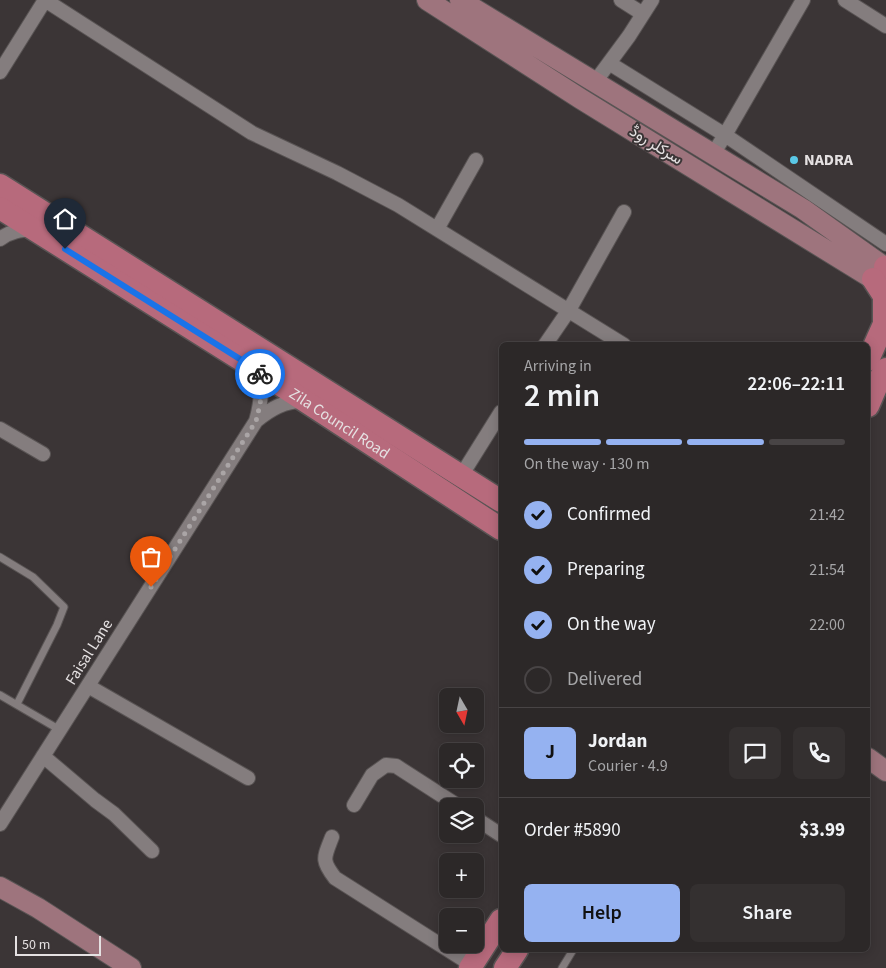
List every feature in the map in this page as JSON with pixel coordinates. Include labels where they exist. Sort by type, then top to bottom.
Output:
[{"type":"main road","name":"سرکلر روڈ","points":[[427,0],[582,99],[884,272]]},
{"type":"main road","name":"سرکلر روڈ","points":[[460,0],[803,209],[884,272]]},
{"type":"main road","name":"Zila Council Road","points":[[0,186],[499,500]]},
{"type":"main road","name":"Zila Council Road","points":[[0,208],[259,371],[499,527]]},
{"type":"main road","points":[[870,356],[884,324],[884,272]]},
{"type":"main road","points":[[870,364],[886,344]]},
{"type":"main road","points":[[870,401],[886,369]]},
{"type":"main road","points":[[870,414],[886,397]]},
{"type":"main road","points":[[870,759],[886,771]]},
{"type":"main road","points":[[870,775],[886,787]]},
{"type":"main road","points":[[1,886],[129,967]]},
{"type":"main road","points":[[471,966],[499,923]]},
{"type":"main road","points":[[505,968],[516,952]]},
{"type":"street","points":[[0,72],[45,0],[252,133],[337,173],[398,205],[619,342]]},
{"type":"street","points":[[621,0],[643,14]]},
{"type":"street","points":[[595,82],[652,0]]},
{"type":"street","points":[[713,154],[803,0]]},
{"type":"street","points":[[845,0],[886,26]]},
{"type":"street","points":[[609,63],[725,135],[886,244]]},
{"type":"street","points":[[437,229],[476,160]]},
{"type":"street","points":[[547,342],[569,310],[624,212]]},
{"type":"street","points":[[0,239],[18,230],[33,229]]},
{"type":"street","name":"Faisal Lane","points":[[256,421],[262,396],[262,383],[259,371]]},
{"type":"street","name":"Faisal Lane","points":[[0,824],[256,421],[274,407],[296,400],[305,401]]},
{"type":"street","points":[[461,476],[499,415]]},
{"type":"street","points":[[0,429],[43,454]]},
{"type":"street","points":[[88,686],[248,778]]},
{"type":"street","points":[[44,756],[114,814],[152,850]]},
{"type":"street","points":[[354,805],[372,775],[386,765],[396,766],[446,798]]},
{"type":"street","points":[[484,824],[499,834]]},
{"type":"street","points":[[332,838],[324,856],[326,866],[335,878],[471,966]]},
{"type":"lane","points":[[0,557],[33,577],[64,607],[57,625],[16,704]]},
{"type":"lane","points":[[0,695],[60,730]]},
{"type":"lane","points":[[562,968],[572,952]]},
{"type":"way so far","points":[[151,587],[256,421],[262,396],[260,374]]},
{"type":"place","name":"NADRA","points":[[794,160]]},
{"type":"route","points":[[65,249],[259,371],[260,374]]}]
